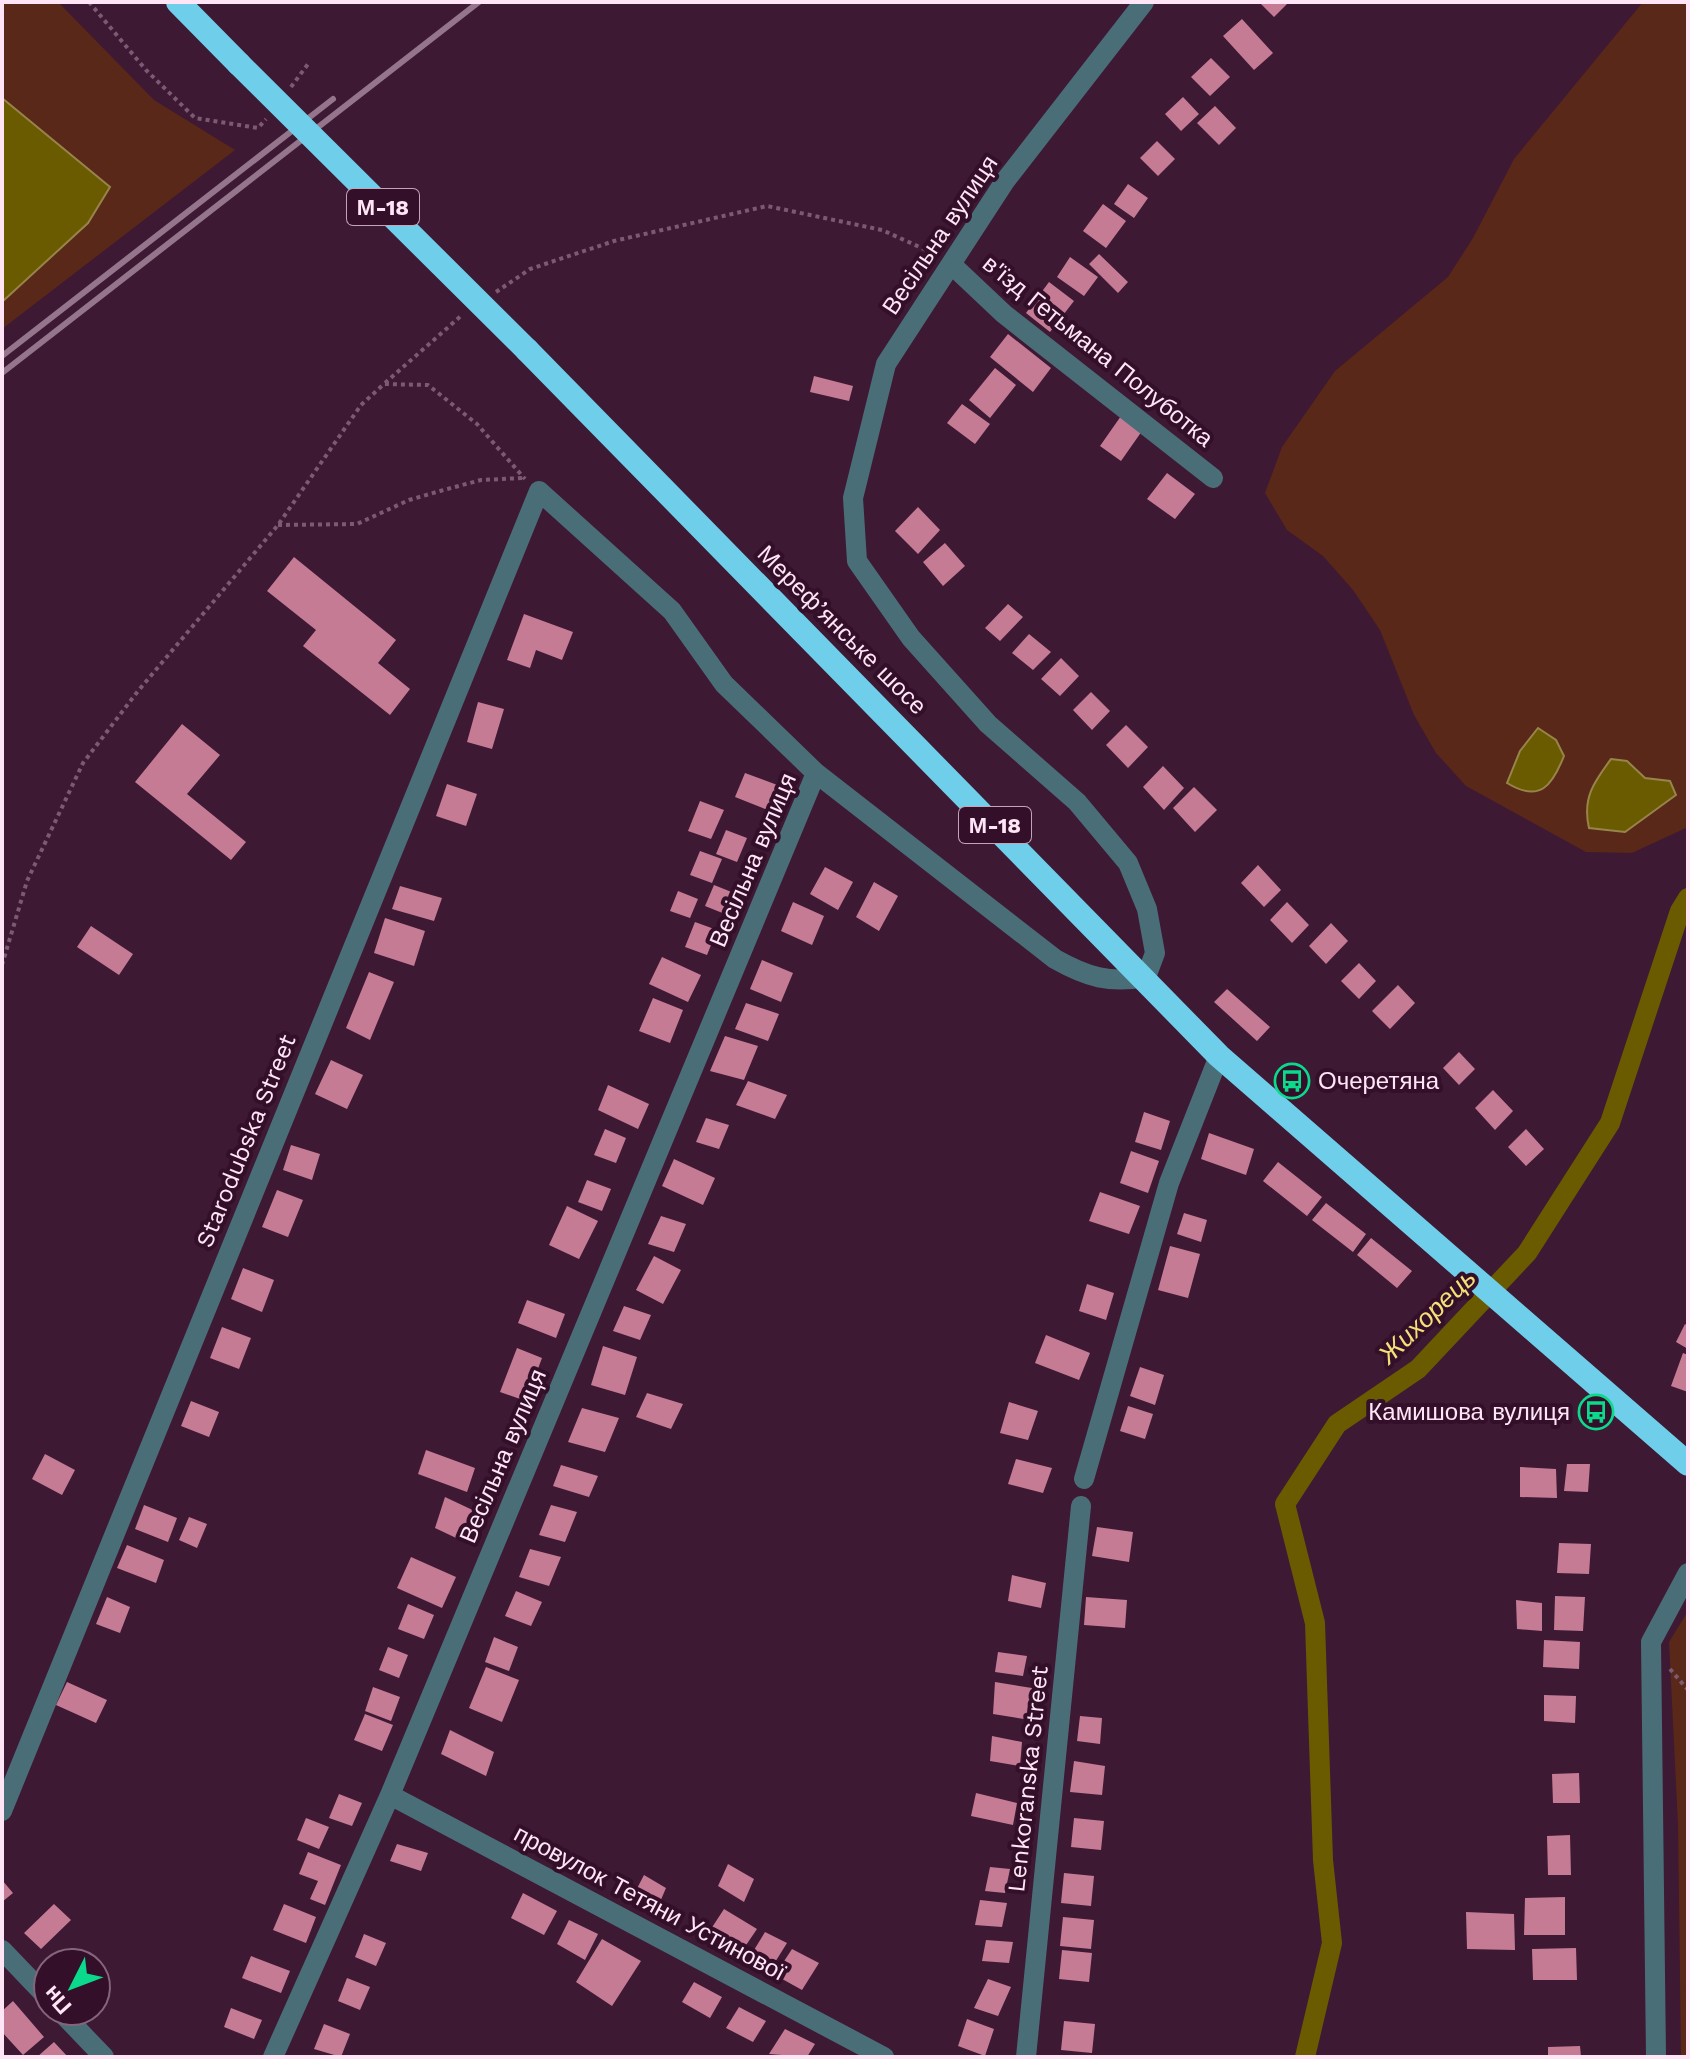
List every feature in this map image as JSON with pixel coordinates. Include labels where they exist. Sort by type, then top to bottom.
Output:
[{"type":"highway","name":"Мереф’янське шосе","points":[[178,2],[527,350],[1146,977],[1219,1056],[1688,1464]]},
{"type":"street","name":"Весільна вулиця","points":[[273,2057],[390,1795],[816,773],[1055,959],[1083,976],[1118,983],[1146,977],[1155,953],[1147,909],[1128,863],[1077,802],[988,724],[920,649],[857,561],[853,498],[886,364],[1005,181],[1144,2]]},
{"type":"street","name":"в'їзд Гетьмана Полуботка","points":[[951,264],[1004,314],[1213,478]]},
{"type":"street","points":[[531,484],[672,611],[724,684],[816,773]]},
{"type":"street","name":"Starodubska Street","points":[[2,1811],[531,484]]},
{"type":"street","points":[[1084,1479],[1169,1183],[1219,1056]]},
{"type":"street","name":"Lenkoranska Street","points":[[1026,2057],[1081,1506]]},
{"type":"street","points":[[1656,2057],[1651,1642],[1688,1573]]},
{"type":"street","name":"провулок Тетяни Устинової","points":[[390,1795],[884,2057]]},
{"type":"street","points":[[2,1950],[32,1981]]},
{"type":"street","points":[[75,2027],[104,2057]]},
{"type":"path","points":[[89,2],[146,70],[195,118],[258,128],[266,118]]},
{"type":"path","points":[[283,96],[308,64]]},
{"type":"path","points":[[492,295],[530,269],[614,241],[767,206],[882,230],[951,264]]},
{"type":"path","points":[[2,965],[27,881],[83,763],[278,525],[361,405],[443,329],[468,312]]},
{"type":"path","points":[[384,384],[428,385],[477,424],[531,484]]},
{"type":"path","points":[[278,525],[357,524],[409,500],[481,480],[531,484]]},
{"type":"path","points":[[1670,1669],[1688,1690]]},
{"type":"shaded area","points":[[2,2],[58,2],[154,100],[235,150],[2,329],[2,302],[88,223],[109,187],[2,98]]},
{"type":"shaded area","points":[[1643,2],[1688,2],[1688,827],[1632,853],[1586,852],[1466,786],[1436,753],[1414,715],[1380,630],[1353,590],[1323,556],[1287,530],[1265,493],[1282,447],[1335,371],[1448,277],[1473,238],[1514,159]]},
{"type":"shaded area","points":[[2,98],[110,187],[88,223],[2,302]]},
{"type":"shaded area","points":[[1538,728],[1556,740],[1564,756],[1555,776],[1543,788],[1536,791],[1518,789],[1507,783],[1520,751]]},
{"type":"shaded area","points":[[1611,759],[1627,761],[1645,778],[1670,781],[1676,795],[1625,832],[1589,828],[1588,799],[1599,775]]},
{"type":"shaded area","points":[[1688,1611],[1688,2057],[1681,2057],[1678,1824],[1669,1642]]},
{"type":"building","points":[[1259,2],[1289,2],[1274,17]]},
{"type":"building","points":[[1242,19],[1273,53],[1254,70],[1223,36]]},
{"type":"building","points":[[1211,58],[1230,77],[1210,96],[1191,77]]},
{"type":"building","points":[[1183,97],[1199,114],[1181,131],[1165,114]]},
{"type":"building","points":[[1215,106],[1236,128],[1219,145],[1197,123]]},
{"type":"building","points":[[1157,141],[1175,159],[1158,176],[1140,158]]},
{"type":"building","points":[[1128,184],[1148,198],[1134,218],[1114,204]]},
{"type":"building","points":[[1103,204],[1126,221],[1106,248],[1083,231]]},
{"type":"building","points":[[1099,254],[1128,282],[1118,293],[1089,264]]},
{"type":"building","points":[[1070,257],[1098,277],[1084,296],[1057,277]]},
{"type":"building","points":[[1049,282],[1074,301],[1050,332],[1026,313]]},
{"type":"building","points":[[1008,334],[1051,368],[1033,392],[990,357]]},
{"type":"building","points":[[995,368],[1016,385],[990,418],[969,400]]},
{"type":"building","points":[[814,376],[853,386],[849,401],[810,392]]},
{"type":"building","points":[[962,404],[990,424],[975,444],[947,423]]},
{"type":"building","points":[[1121,416],[1142,431],[1121,461],[1100,446]]},
{"type":"building","points":[[1167,473],[1195,494],[1175,519],[1147,499]]},
{"type":"building","points":[[918,507],[940,530],[918,554],[895,531]]},
{"type":"building","points":[[945,543],[965,566],[943,586],[923,562]]},
{"type":"building","points":[[294,557],[396,640],[378,663],[410,689],[390,715],[303,646],[316,630],[267,591]]},
{"type":"building","points":[[1008,604],[1023,617],[1000,641],[985,628]]},
{"type":"building","points":[[524,614],[573,632],[562,660],[536,650],[530,668],[507,660]]},
{"type":"building","points":[[1029,634],[1051,652],[1033,670],[1012,653]]},
{"type":"building","points":[[1061,658],[1079,676],[1060,696],[1041,679]]},
{"type":"building","points":[[1091,692],[1110,711],[1092,730],[1073,710]]},
{"type":"building","points":[[478,702],[504,709],[492,749],[467,742]]},
{"type":"building","points":[[182,724],[220,755],[187,794],[246,842],[231,860],[135,782]]},
{"type":"building","points":[[1126,725],[1148,747],[1128,768],[1106,745]]},
{"type":"building","points":[[1163,766],[1184,788],[1164,810],[1143,787]]},
{"type":"building","points":[[745,773],[780,786],[770,811],[735,797]]},
{"type":"building","points":[[447,784],[477,794],[466,826],[436,816]]},
{"type":"building","points":[[1194,787],[1217,810],[1195,832],[1173,808]]},
{"type":"building","points":[[700,801],[724,810],[711,839],[688,831]]},
{"type":"building","points":[[726,830],[747,838],[737,862],[716,854]]},
{"type":"building","points":[[700,851],[722,859],[712,883],[690,875]]},
{"type":"building","points":[[1258,865],[1281,890],[1264,907],[1241,883]]},
{"type":"building","points":[[825,867],[853,882],[838,910],[810,894]]},
{"type":"building","points":[[874,882],[898,896],[879,931],[856,917]]},
{"type":"building","points":[[714,885],[734,893],[725,914],[705,906]]},
{"type":"building","points":[[400,886],[442,898],[434,921],[392,909]]},
{"type":"building","points":[[678,891],[698,899],[690,918],[670,911]]},
{"type":"building","points":[[793,902],[824,916],[812,945],[781,931]]},
{"type":"building","points":[[1287,902],[1309,925],[1292,943],[1270,920]]},
{"type":"building","points":[[385,918],[425,931],[414,966],[374,953]]},
{"type":"building","points":[[695,922],[717,930],[707,955],[685,947]]},
{"type":"building","points":[[1331,923],[1348,941],[1326,964],[1309,946]]},
{"type":"building","points":[[91,926],[133,954],[119,975],[77,947]]},
{"type":"building","points":[[662,957],[701,975],[688,1002],[649,984]]},
{"type":"building","points":[[762,960],[793,973],[781,1002],[750,989]]},
{"type":"building","points":[[1359,963],[1376,981],[1359,999],[1341,981]]},
{"type":"building","points":[[369,972],[394,982],[370,1040],[346,1028]]},
{"type":"building","points":[[1398,985],[1415,1003],[1390,1029],[1372,1011]]},
{"type":"building","points":[[1227,989],[1270,1027],[1257,1041],[1214,1002]]},
{"type":"building","points":[[653,998],[683,1010],[670,1043],[639,1031]]},
{"type":"building","points":[[746,1003],[779,1014],[768,1041],[735,1029]]},
{"type":"building","points":[[725,1036],[758,1046],[744,1080],[710,1071]]},
{"type":"building","points":[[1459,1052],[1475,1069],[1459,1085],[1443,1068]]},
{"type":"building","points":[[331,1060],[363,1075],[347,1109],[315,1094]]},
{"type":"building","points":[[748,1081],[787,1095],[775,1119],[736,1105]]},
{"type":"building","points":[[608,1085],[649,1104],[638,1129],[598,1110]]},
{"type":"building","points":[[1493,1090],[1513,1111],[1495,1130],[1475,1108]]},
{"type":"building","points":[[1144,1112],[1170,1121],[1161,1150],[1135,1142]]},
{"type":"building","points":[[706,1118],[729,1125],[719,1149],[696,1142]]},
{"type":"building","points":[[605,1129],[626,1138],[616,1163],[594,1155]]},
{"type":"building","points":[[1526,1129],[1544,1149],[1526,1166],[1508,1147]]},
{"type":"building","points":[[1209,1133],[1254,1149],[1246,1175],[1201,1159]]},
{"type":"building","points":[[291,1145],[320,1154],[312,1180],[283,1170]]},
{"type":"building","points":[[1131,1151],[1159,1161],[1148,1193],[1120,1183]]},
{"type":"building","points":[[674,1159],[715,1178],[703,1205],[662,1186]]},
{"type":"building","points":[[1278,1162],[1322,1197],[1307,1216],[1263,1181]]},
{"type":"building","points":[[587,1180],[611,1189],[602,1211],[578,1202]]},
{"type":"building","points":[[277,1190],[303,1200],[288,1237],[262,1227]]},
{"type":"building","points":[[1100,1192],[1140,1206],[1129,1234],[1089,1221]]},
{"type":"building","points":[[1326,1203],[1366,1234],[1353,1252],[1312,1220]]},
{"type":"building","points":[[567,1206],[598,1221],[579,1259],[549,1245]]},
{"type":"building","points":[[1184,1213],[1207,1220],[1201,1242],[1177,1234]]},
{"type":"building","points":[[661,1216],[686,1224],[674,1252],[648,1244]]},
{"type":"building","points":[[1371,1238],[1412,1271],[1397,1288],[1357,1255]]},
{"type":"building","points":[[1170,1246],[1200,1254],[1188,1298],[1158,1290]]},
{"type":"building","points":[[654,1256],[681,1270],[663,1304],[636,1290]]},
{"type":"building","points":[[243,1268],[274,1280],[262,1312],[231,1299]]},
{"type":"building","points":[[1087,1284],[1114,1293],[1106,1320],[1079,1311]]},
{"type":"building","points":[[527,1300],[565,1314],[556,1338],[518,1323]]},
{"type":"building","points":[[624,1306],[651,1315],[640,1340],[613,1331]]},
{"type":"building","points":[[1685,1324],[1688,1326],[1688,1349],[1676,1342]]},
{"type":"building","points":[[222,1327],[251,1338],[239,1369],[210,1358]]},
{"type":"building","points":[[1046,1335],[1090,1353],[1079,1380],[1035,1363]]},
{"type":"building","points":[[603,1346],[637,1357],[625,1395],[591,1385]]},
{"type":"building","points":[[517,1348],[542,1358],[526,1401],[500,1392]]},
{"type":"building","points":[[1683,1353],[1688,1355],[1688,1392],[1671,1386]]},
{"type":"building","points":[[1140,1367],[1164,1375],[1155,1405],[1130,1396]]},
{"type":"building","points":[[647,1393],[683,1404],[671,1429],[636,1417]]},
{"type":"building","points":[[191,1401],[219,1412],[209,1437],[181,1426]]},
{"type":"building","points":[[1009,1402],[1038,1411],[1028,1440],[1000,1433]]},
{"type":"building","points":[[1128,1406],[1153,1414],[1145,1439],[1120,1431]]},
{"type":"building","points":[[582,1408],[619,1418],[605,1452],[568,1442]]},
{"type":"building","points":[[426,1450],[475,1468],[467,1492],[418,1474]]},
{"type":"building","points":[[45,1454],[75,1470],[62,1495],[32,1479]]},
{"type":"building","points":[[1016,1459],[1052,1468],[1043,1493],[1008,1484]]},
{"type":"building","points":[[1567,1464],[1590,1464],[1588,1492],[1564,1491]]},
{"type":"building","points":[[561,1465],[598,1476],[589,1497],[553,1486]]},
{"type":"building","points":[[1520,1467],[1556,1469],[1557,1498],[1520,1497]]},
{"type":"building","points":[[445,1497],[481,1514],[471,1545],[435,1528]]},
{"type":"building","points":[[144,1505],[177,1518],[168,1542],[135,1529]]},
{"type":"building","points":[[551,1505],[577,1512],[565,1542],[539,1535]]},
{"type":"building","points":[[189,1517],[207,1524],[197,1548],[179,1540]]},
{"type":"building","points":[[1097,1527],[1133,1532],[1129,1562],[1092,1556]]},
{"type":"building","points":[[1559,1543],[1591,1544],[1589,1574],[1557,1573]]},
{"type":"building","points":[[127,1545],[164,1560],[156,1583],[117,1568]]},
{"type":"building","points":[[530,1549],[561,1557],[549,1586],[519,1577]]},
{"type":"building","points":[[411,1557],[456,1577],[442,1608],[397,1588]]},
{"type":"building","points":[[1012,1575],[1046,1583],[1041,1608],[1008,1601]]},
{"type":"building","points":[[516,1591],[542,1602],[531,1626],[505,1616]]},
{"type":"building","points":[[1555,1596],[1585,1597],[1583,1631],[1554,1630]]},
{"type":"building","points":[[107,1597],[130,1607],[120,1633],[96,1624]]},
{"type":"building","points":[[1086,1597],[1127,1600],[1125,1628],[1084,1625]]},
{"type":"building","points":[[1516,1600],[1542,1603],[1542,1631],[1517,1629]]},
{"type":"building","points":[[408,1604],[434,1615],[424,1639],[398,1629]]},
{"type":"building","points":[[494,1637],[518,1647],[509,1671],[485,1662]]},
{"type":"building","points":[[1544,1640],[1580,1642],[1579,1669],[1543,1667]]},
{"type":"building","points":[[388,1647],[408,1655],[399,1678],[379,1670]]},
{"type":"building","points":[[998,1652],[1027,1656],[1023,1676],[995,1672]]},
{"type":"building","points":[[486,1667],[519,1680],[502,1722],[469,1708]]},
{"type":"building","points":[[67,1682],[107,1700],[96,1723],[56,1705]]},
{"type":"building","points":[[995,1682],[1032,1688],[1030,1720],[993,1714]]},
{"type":"building","points":[[373,1687],[400,1697],[391,1721],[365,1711]]},
{"type":"building","points":[[1544,1695],[1576,1696],[1575,1723],[1544,1721]]},
{"type":"building","points":[[365,1714],[393,1725],[382,1751],[354,1740]]},
{"type":"building","points":[[1080,1716],[1102,1718],[1100,1744],[1077,1741]]},
{"type":"building","points":[[450,1730],[494,1752],[486,1776],[441,1754]]},
{"type":"building","points":[[992,1736],[1022,1742],[1020,1766],[990,1761]]},
{"type":"building","points":[[1074,1761],[1105,1766],[1102,1795],[1070,1792]]},
{"type":"building","points":[[1579,1773],[1580,1803],[1553,1803],[1552,1774]]},
{"type":"building","points":[[976,1793],[1017,1803],[1013,1825],[971,1816]]},
{"type":"building","points":[[339,1794],[362,1803],[352,1826],[329,1818]]},
{"type":"building","points":[[306,1818],[329,1827],[319,1849],[297,1840]]},
{"type":"building","points":[[1074,1818],[1104,1821],[1101,1850],[1071,1847]]},
{"type":"building","points":[[1570,1835],[1571,1875],[1548,1875],[1547,1836]]},
{"type":"building","points":[[397,1844],[428,1853],[421,1871],[390,1861]]},
{"type":"building","points":[[308,1852],[341,1865],[325,1905],[310,1899],[318,1881],[299,1874]]},
{"type":"building","points":[[728,1864],[754,1879],[744,1902],[718,1886]]},
{"type":"building","points":[[990,1867],[1010,1869],[1005,1893],[985,1891]]},
{"type":"building","points":[[1064,1873],[1094,1876],[1091,1906],[1061,1903]]},
{"type":"building","points":[[644,1875],[666,1888],[654,1916],[630,1902]]},
{"type":"building","points":[[2,1880],[13,1893],[2,1902]]},
{"type":"building","points":[[523,1893],[557,1911],[544,1935],[511,1918]]},
{"type":"building","points":[[1565,1897],[1565,1935],[1524,1935],[1525,1898]]},
{"type":"building","points":[[980,1900],[1007,1903],[1002,1927],[975,1925]]},
{"type":"building","points":[[54,1904],[71,1920],[43,1947],[39,1947],[24,1933]]},
{"type":"building","points":[[284,1904],[316,1917],[306,1943],[273,1930]]},
{"type":"building","points":[[724,1909],[757,1929],[740,1954],[707,1935]]},
{"type":"building","points":[[1466,1912],[1514,1914],[1515,1950],[1467,1949]]},
{"type":"building","points":[[1063,1917],[1094,1920],[1091,1949],[1060,1946]]},
{"type":"building","points":[[569,1920],[598,1934],[585,1960],[557,1944]]},
{"type":"building","points":[[765,1932],[787,1943],[767,1975],[746,1963]]},
{"type":"building","points":[[364,1934],[386,1943],[376,1966],[355,1957]]},
{"type":"building","points":[[602,1939],[641,1961],[612,2006],[576,1982]]},
{"type":"building","points":[[986,1940],[1013,1942],[1009,1963],[982,1961]]},
{"type":"building","points":[[1576,1948],[1577,1980],[1533,1980],[1532,1949]]},
{"type":"building","points":[[792,1949],[819,1963],[802,1990],[775,1975]]},
{"type":"building","points":[[1062,1950],[1092,1953],[1089,1982],[1059,1979]]},
{"type":"building","points":[[251,1956],[290,1971],[281,1993],[242,1978]]},
{"type":"building","points":[[347,1978],[370,1987],[360,2010],[338,2001]]},
{"type":"building","points":[[988,1979],[1011,1987],[998,2016],[974,2008]]},
{"type":"building","points":[[694,1982],[722,1997],[710,2018],[682,2002]]},
{"type":"building","points":[[13,2001],[32,2027],[44,2037],[23,2055],[2,2032],[2,2011]]},
{"type":"building","points":[[739,2007],[766,2021],[753,2042],[726,2028]]},
{"type":"building","points":[[231,2008],[262,2020],[254,2039],[224,2027]]},
{"type":"building","points":[[967,2019],[994,2029],[985,2056],[958,2046]]},
{"type":"building","points":[[1064,2021],[1095,2024],[1092,2053],[1061,2050]]},
{"type":"building","points":[[324,2024],[350,2034],[341,2057],[314,2049]]},
{"type":"building","points":[[785,2029],[815,2044],[807,2057],[769,2054]]},
{"type":"building","points":[[54,2042],[68,2057],[37,2057]]},
{"type":"building","points":[[1580,2046],[1581,2057],[1548,2057],[1548,2047]]},
{"type":"waterway","name":"Жихорець","points":[[1305,2057],[1332,1943],[1323,1860],[1315,1623],[1285,1504],[1337,1424],[1418,1369],[1527,1253],[1610,1123],[1680,911],[1688,898]]},
{"type":"railway","points":[[2,373],[479,2]]},
{"type":"railway","points":[[2,356],[333,99]]},
{"type":"place","name":"Очеретяна","points":[[1292,1081]]},
{"type":"place","name":"Камишова вулиця","points":[[1596,1412]]}]
